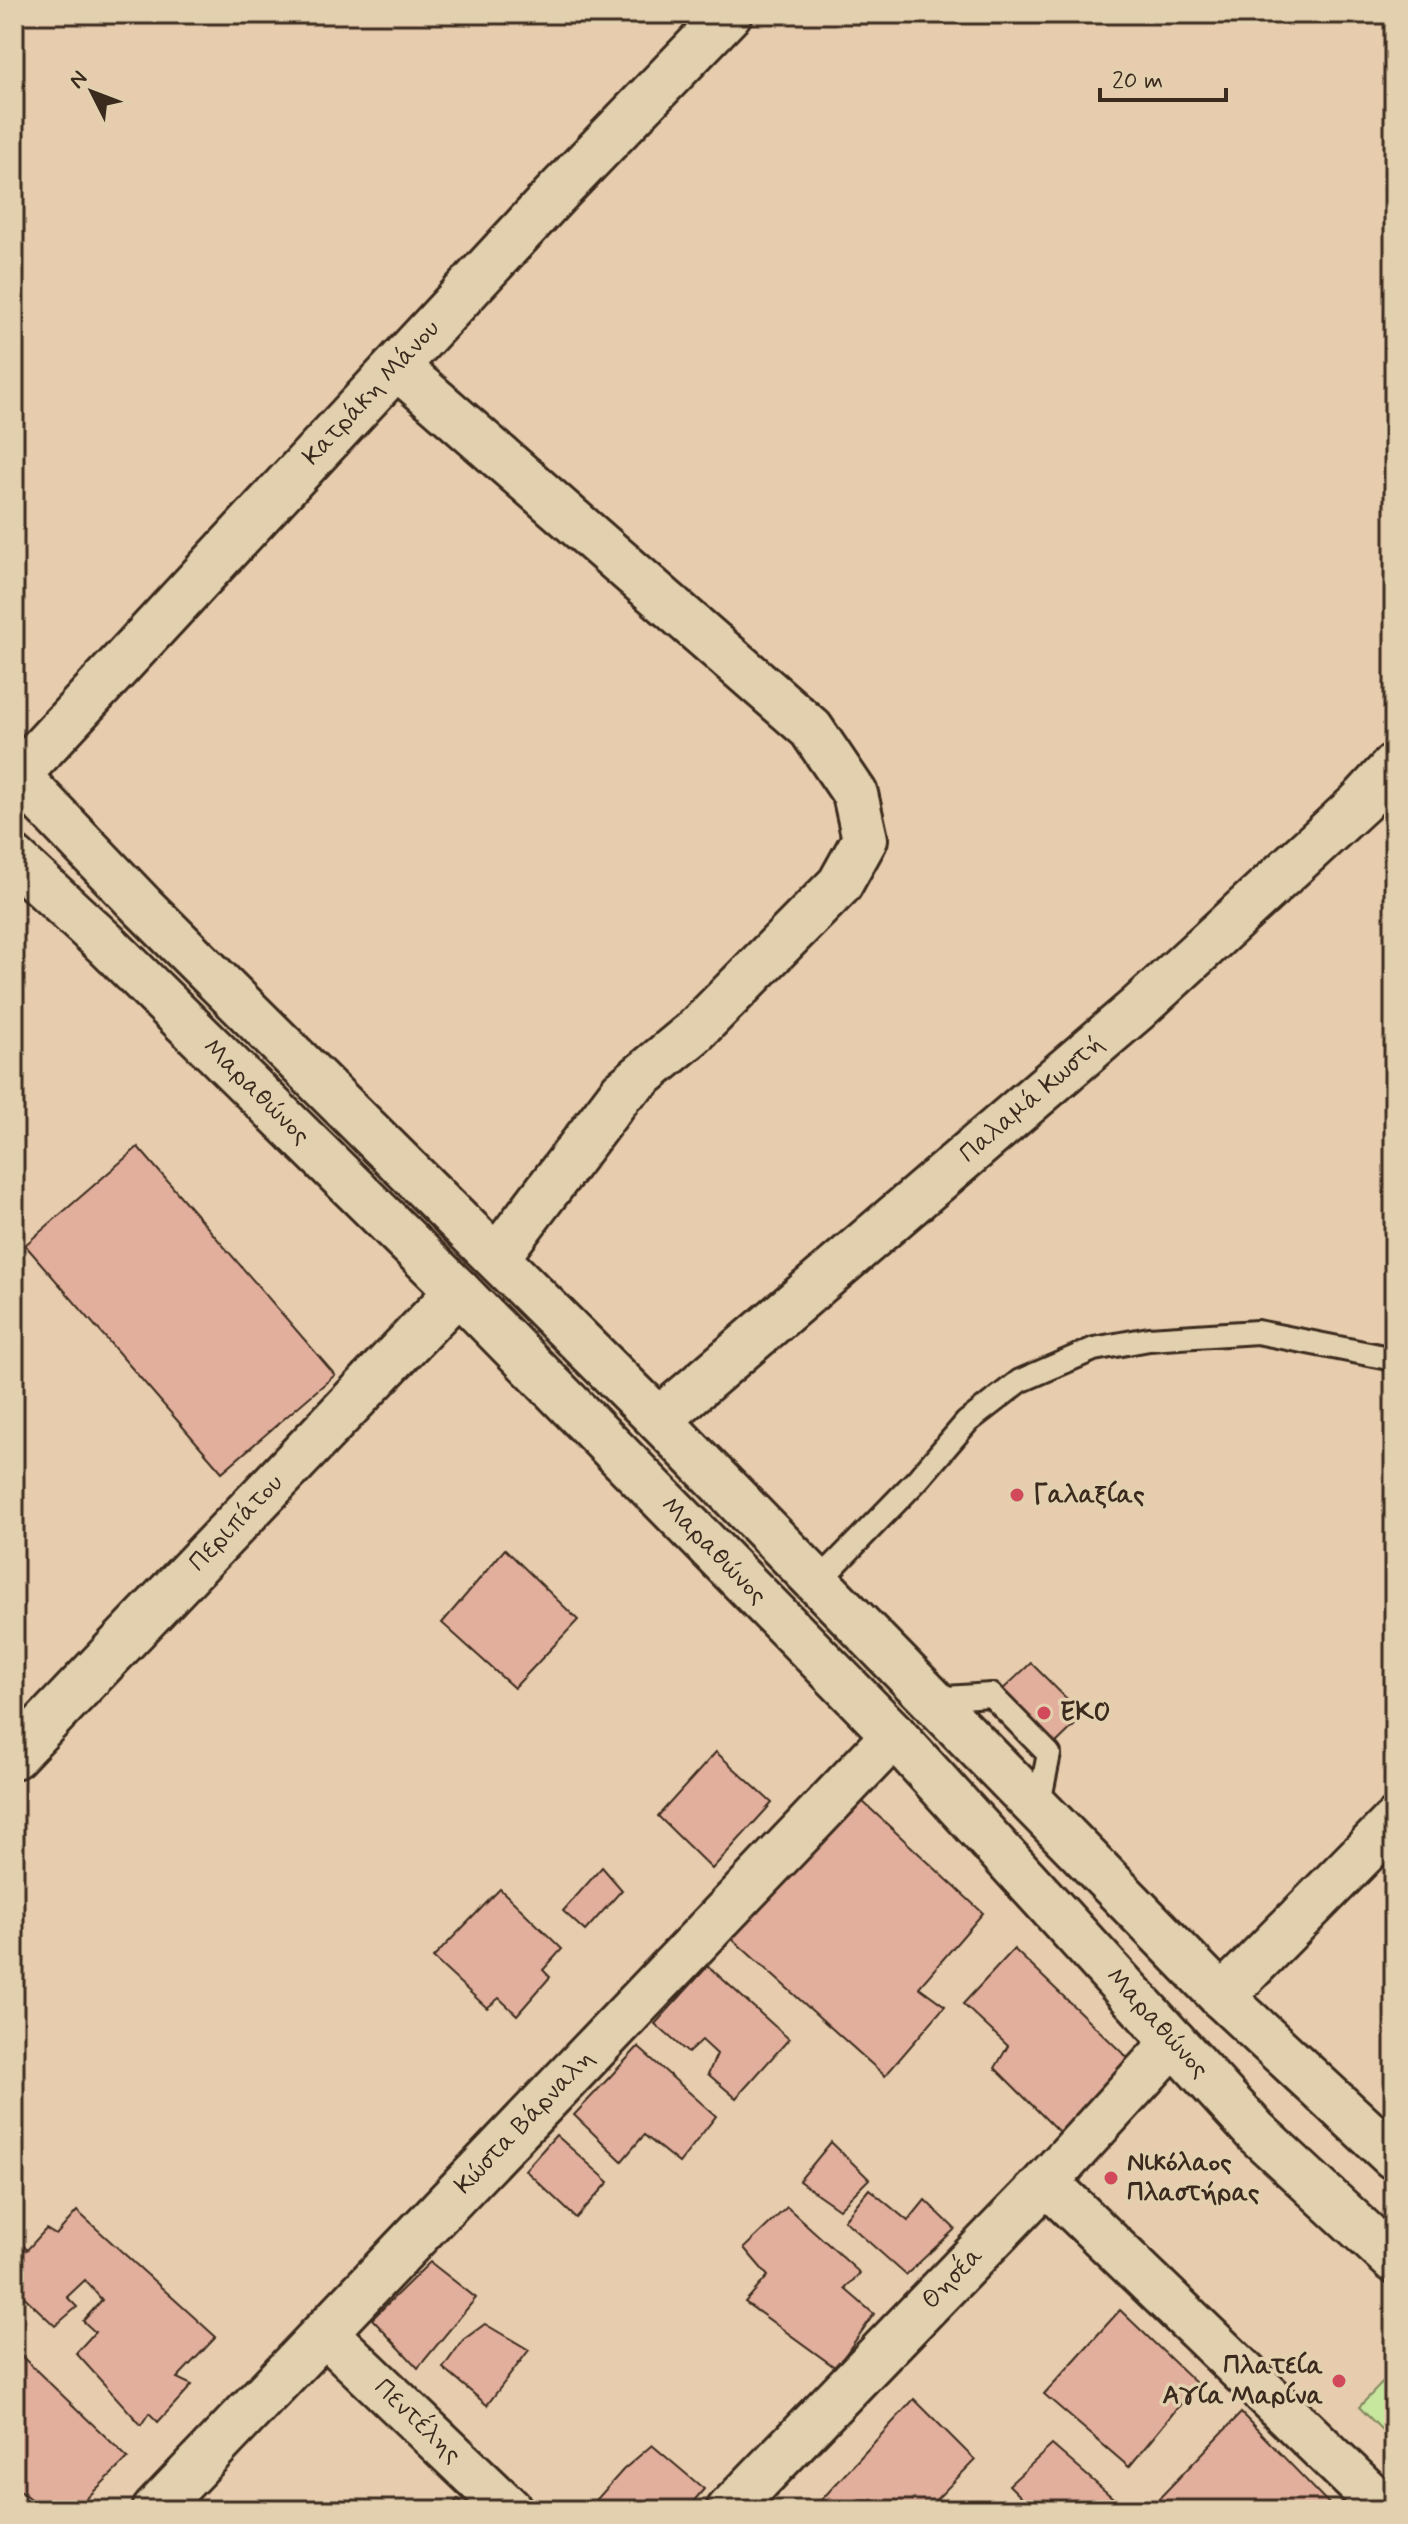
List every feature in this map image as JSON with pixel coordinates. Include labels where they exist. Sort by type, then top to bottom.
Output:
[{"type":"street","name":"Κατράκη Μάνου","points":[[16,774],[554,196],[729,14]]},
{"type":"street","points":[[397,367],[811,729],[855,794],[865,839],[840,884],[693,1033],[622,1092],[497,1257]]},
{"type":"street","name":"Παλαμά Κωστή","points":[[659,1420],[1137,1009],[1360,803],[1394,766]]},
{"type":"street","name":"Μαραθώνος","points":[[16,774],[143,907],[659,1420],[1222,1997],[1394,2157]]},
{"type":"street","name":"Μαραθώνος","points":[[14,859],[106,944],[458,1291],[894,1735],[1256,2132],[1394,2260]]},
{"type":"street","name":"Περιπάτου","points":[[14,1756],[458,1291]]},
{"type":"street","name":"Κώστα Βάρναλη","points":[[155,2510],[894,1735]]},
{"type":"street","points":[[1222,1997],[1394,1822]]},
{"type":"street","name":"Θησέα","points":[[729,2510],[1046,2182],[1174,2042]]},
{"type":"street","points":[[1046,2182],[1386,2510]]},
{"type":"street","name":"Πεντέλης","points":[[325,2333],[510,2510]]},
{"type":"lane","points":[[817,1583],[918,1479],[967,1422],[1020,1381],[1094,1349],[1149,1339],[1257,1332],[1394,1359]]},
{"type":"green space","points":[[1394,2371],[1394,2442],[1359,2407]]},
{"type":"building","points":[[138,1147],[335,1375],[222,1472],[25,1245]]},
{"type":"building","points":[[505,1549],[578,1620],[514,1688],[442,1623]]},
{"type":"building","points":[[1031,1663],[1084,1716],[1052,1747],[999,1693]]},
{"type":"building","points":[[716,1752],[772,1803],[712,1869],[658,1816]]},
{"type":"building","points":[[861,1800],[983,1913],[919,1987],[945,2006],[885,2076],[731,1938]]},
{"type":"building","points":[[602,1867],[622,1890],[585,1931],[563,1911]]},
{"type":"building","points":[[500,1889],[562,1949],[543,1970],[550,1977],[517,2015],[499,1998],[487,2008],[433,1958]]},
{"type":"building","points":[[1014,1949],[1136,2066],[1067,2140],[995,2068],[1008,2046],[963,2004]]},
{"type":"building","points":[[708,1966],[789,2039],[736,2098],[708,2074],[717,2054],[702,2040],[688,2053],[655,2024]]},
{"type":"building","points":[[638,2047],[716,2116],[679,2163],[644,2135],[622,2161],[574,2115]]},
{"type":"building","points":[[556,2135],[609,2182],[576,2218],[525,2170]]},
{"type":"building","points":[[831,2142],[869,2179],[839,2209],[799,2181]]},
{"type":"building","points":[[869,2189],[908,2221],[925,2200],[955,2229],[906,2275],[844,2220]]},
{"type":"building","points":[[787,2207],[860,2273],[845,2289],[874,2314],[836,2368],[745,2302],[768,2276],[744,2248]]},
{"type":"building","points":[[77,2211],[216,2337],[177,2378],[192,2385],[158,2422],[149,2413],[141,2425],[76,2353],[95,2332],[83,2321],[102,2300],[85,2280],[67,2297],[77,2307],[55,2326],[14,2287],[14,2245],[19,2240],[27,2250],[46,2229],[56,2235]]},
{"type":"building","points":[[430,2262],[476,2298],[418,2368],[372,2319]]},
{"type":"building","points":[[1120,2310],[1197,2384],[1129,2467],[1044,2394]]},
{"type":"building","points":[[485,2324],[529,2350],[487,2405],[443,2368],[463,2340]]},
{"type":"building","points":[[14,2349],[128,2458],[75,2510],[44,2510],[14,2486]]},
{"type":"building","points":[[914,2399],[975,2460],[926,2510],[812,2510]]},
{"type":"building","points":[[1241,2413],[1335,2510],[1148,2510]]},
{"type":"building","points":[[652,2445],[704,2489],[686,2510],[594,2510],[590,2507],[623,2470]]},
{"type":"building","points":[[1052,2445],[1120,2504],[1114,2510],[1034,2510],[1009,2485]]},
{"type":"building","points":[[458,2499],[469,2510],[448,2510]]},
{"type":"place","name":"Γαλαξίας","points":[[1017,1495]]},
{"type":"place","name":"EKO","points":[[1044,1713]]},
{"type":"place","name":"Νικόλαος Πλαστήρας","points":[[1111,2178]]},
{"type":"place","name":"Πλατεία Αγία Μαρίνα","points":[[1339,2381]]}]
